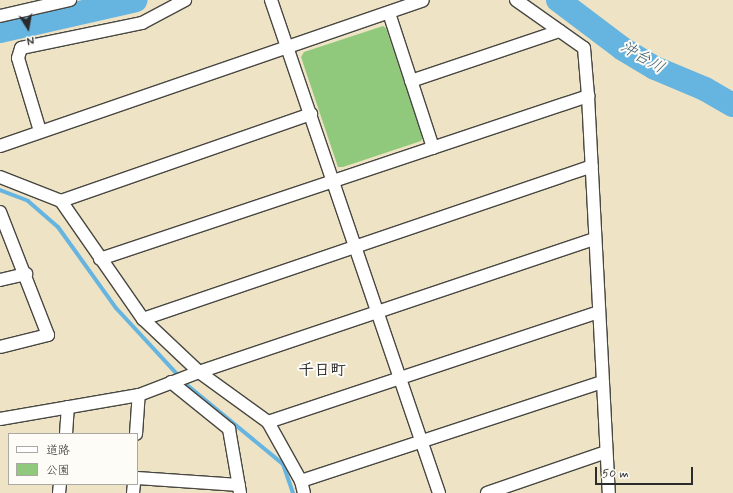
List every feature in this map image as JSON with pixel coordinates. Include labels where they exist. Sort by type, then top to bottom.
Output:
[{"type":"street","points":[[0,16],[70,0]]},
{"type":"street","points":[[40,131],[18,58],[20,48],[142,22],[185,0]]},
{"type":"street","points":[[271,0],[289,48],[376,314],[439,493]]},
{"type":"street","points":[[0,146],[40,131],[289,48],[423,0]]},
{"type":"street","points":[[516,0],[584,48],[592,166],[598,312],[609,493]]},
{"type":"street","points":[[389,13],[433,148]]},
{"type":"street","points":[[411,81],[560,30]]},
{"type":"street","points":[[100,259],[588,96]]},
{"type":"street","points":[[61,201],[311,114]]},
{"type":"street","points":[[143,319],[592,166]]},
{"type":"street","points":[[0,177],[61,201],[143,319],[199,372],[268,422],[301,481],[304,493]]},
{"type":"street","points":[[0,212],[26,274],[48,335],[0,347]]},
{"type":"street","points":[[0,419],[138,394],[199,372],[376,314],[595,239]]},
{"type":"street","points":[[0,280],[26,274]]},
{"type":"street","points":[[268,422],[598,312]]},
{"type":"street","points":[[138,478],[240,489],[229,429],[171,382]]},
{"type":"street","points":[[301,481],[602,382]]},
{"type":"street","points":[[136,433],[138,394]]},
{"type":"street","points":[[66,433],[68,407]]},
{"type":"street","points":[[488,493],[606,452]]},
{"type":"green space","points":[[383,26],[386,28],[423,137],[421,141],[343,167],[338,167],[301,57],[304,52]]},
{"type":"waterway","name":"沖台川","points":[[0,31],[136,0]]},
{"type":"waterway","name":"沖台川","points":[[558,0],[623,49],[655,68],[705,89],[733,105]]},
{"type":"waterway","points":[[0,190],[28,201],[58,227],[116,308],[187,385],[283,464],[293,493]]},
{"type":"district","name":"千日町","points":[[322,371]]}]
